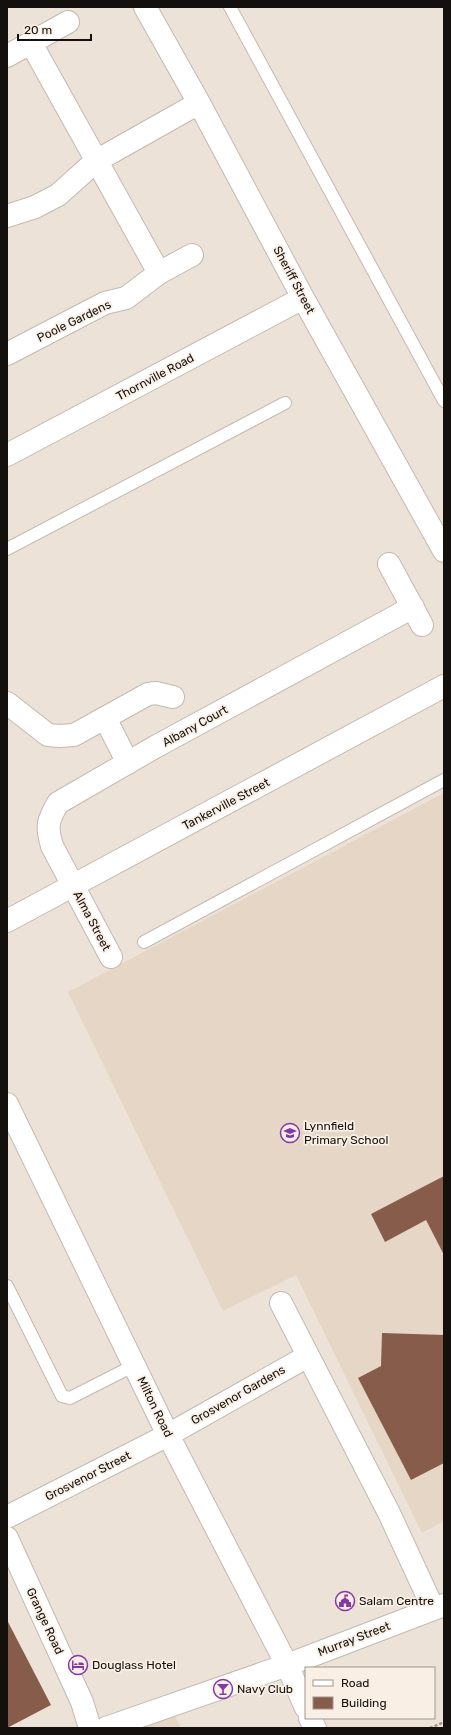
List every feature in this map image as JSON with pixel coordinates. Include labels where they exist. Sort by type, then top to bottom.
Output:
[{"type":"street","name":"Sheriff Street","points":[[145,7],[199,103],[303,298],[444,551]]},
{"type":"street","points":[[7,56],[68,22]]},
{"type":"street","points":[[31,43],[159,273]]},
{"type":"street","points":[[7,216],[35,207],[58,195],[96,161],[199,103]]},
{"type":"street","name":"Poole Gardens","points":[[7,354],[105,303],[126,298],[159,273],[192,255]]},
{"type":"street","name":"Thornville Road","points":[[7,455],[303,298]]},
{"type":"street","name":"Albany Court","points":[[73,886],[52,846],[47,830],[50,816],[58,803],[128,763],[418,616],[389,564]]},
{"type":"street","name":"Tankerville Street","points":[[7,921],[444,686]]},
{"type":"street","points":[[7,703],[48,735],[60,736],[74,735],[148,694],[156,693],[173,697]]},
{"type":"street","points":[[105,718],[128,763]]},
{"type":"street","name":"Alma Street","points":[[73,886],[111,957]]},
{"type":"street","name":"Milton Road","points":[[7,1104],[168,1434],[287,1665],[305,1706]]},
{"type":"street","points":[[280,1303],[438,1606]]},
{"type":"street","name":"Grosvenor Gardens","points":[[168,1434],[308,1356]]},
{"type":"street","name":"Grosvenor Street","points":[[7,1517],[168,1434]]},
{"type":"street","name":"Grange Road","points":[[7,1538],[82,1702],[90,1728]]},
{"type":"street","name":"Murray Street","points":[[106,1728],[287,1665],[438,1606]]},
{"type":"street","points":[[310,1719],[315,1728]]},
{"type":"lane","points":[[230,7],[444,401]]},
{"type":"lane","points":[[7,549],[284,403]]},
{"type":"lane","points":[[144,942],[444,780]]},
{"type":"lane","points":[[7,1286],[62,1396],[70,1398],[135,1365]]},
{"type":"path","points":[[430,1728],[444,1722]]},
{"type":"shaded area","name":"Lynnfield Primary School","points":[[444,793],[444,1521],[422,1533],[296,1275],[223,1311],[68,992]]},
{"type":"shaded area","points":[[174,1714],[181,1728],[135,1728]]},
{"type":"building","points":[[444,1176],[444,1255],[426,1220],[385,1242],[371,1214]]},
{"type":"building","points":[[382,1333],[444,1335],[444,1463],[411,1480],[358,1378],[381,1366]]},
{"type":"building","points":[[7,1620],[51,1705],[7,1728]]},
{"type":"place","name":"Lynnfield Primary School","points":[[290,1133]]},
{"type":"place","name":"Salam Centre","points":[[345,1601]]},
{"type":"place","name":"Douglass Hotel","points":[[78,1665]]},
{"type":"place","name":"Navy Club","points":[[223,1689]]}]
